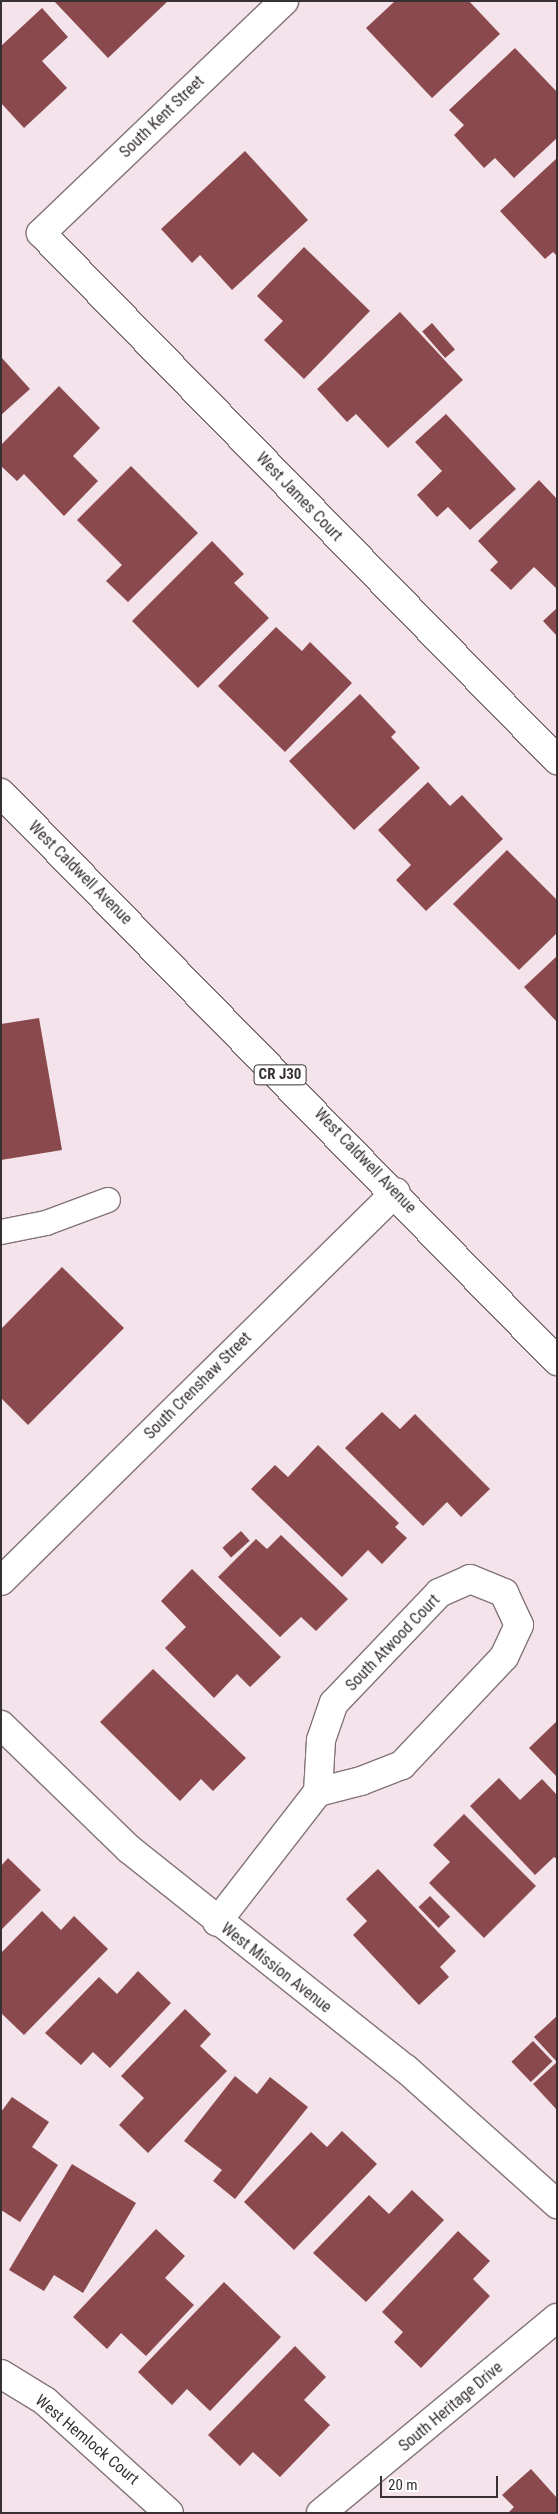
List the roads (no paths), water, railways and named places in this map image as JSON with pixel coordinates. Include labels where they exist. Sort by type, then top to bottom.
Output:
[{"type":"street","name":"South Kent Street","points":[[41,233],[284,1]]},
{"type":"street","name":"West James Court","points":[[41,233],[557,760]]},
{"type":"street","name":"West Caldwell Avenue","points":[[1,793],[396,1192],[557,1361]]},
{"type":"street","name":"South Crenshaw Street","points":[[1,1581],[396,1192]]},
{"type":"street","name":"South Atwood Court","points":[[470,1579],[504,1593],[519,1625],[504,1657],[402,1765],[361,1781],[318,1792],[321,1740],[334,1704],[439,1593],[470,1579]]},
{"type":"street","name":"West Mission Avenue","points":[[1,1725],[129,1849],[217,1922],[406,2069],[557,2204]]},
{"type":"street","points":[[217,1922],[318,1792]]},
{"type":"street","name":"South Heritage Drive","points":[[321,2513],[557,2318]]},
{"type":"street","name":"West Hemlock Court","points":[[1,2374],[45,2401],[169,2513]]},
{"type":"lane","points":[[1,1232],[46,1223],[108,1200]]}]
